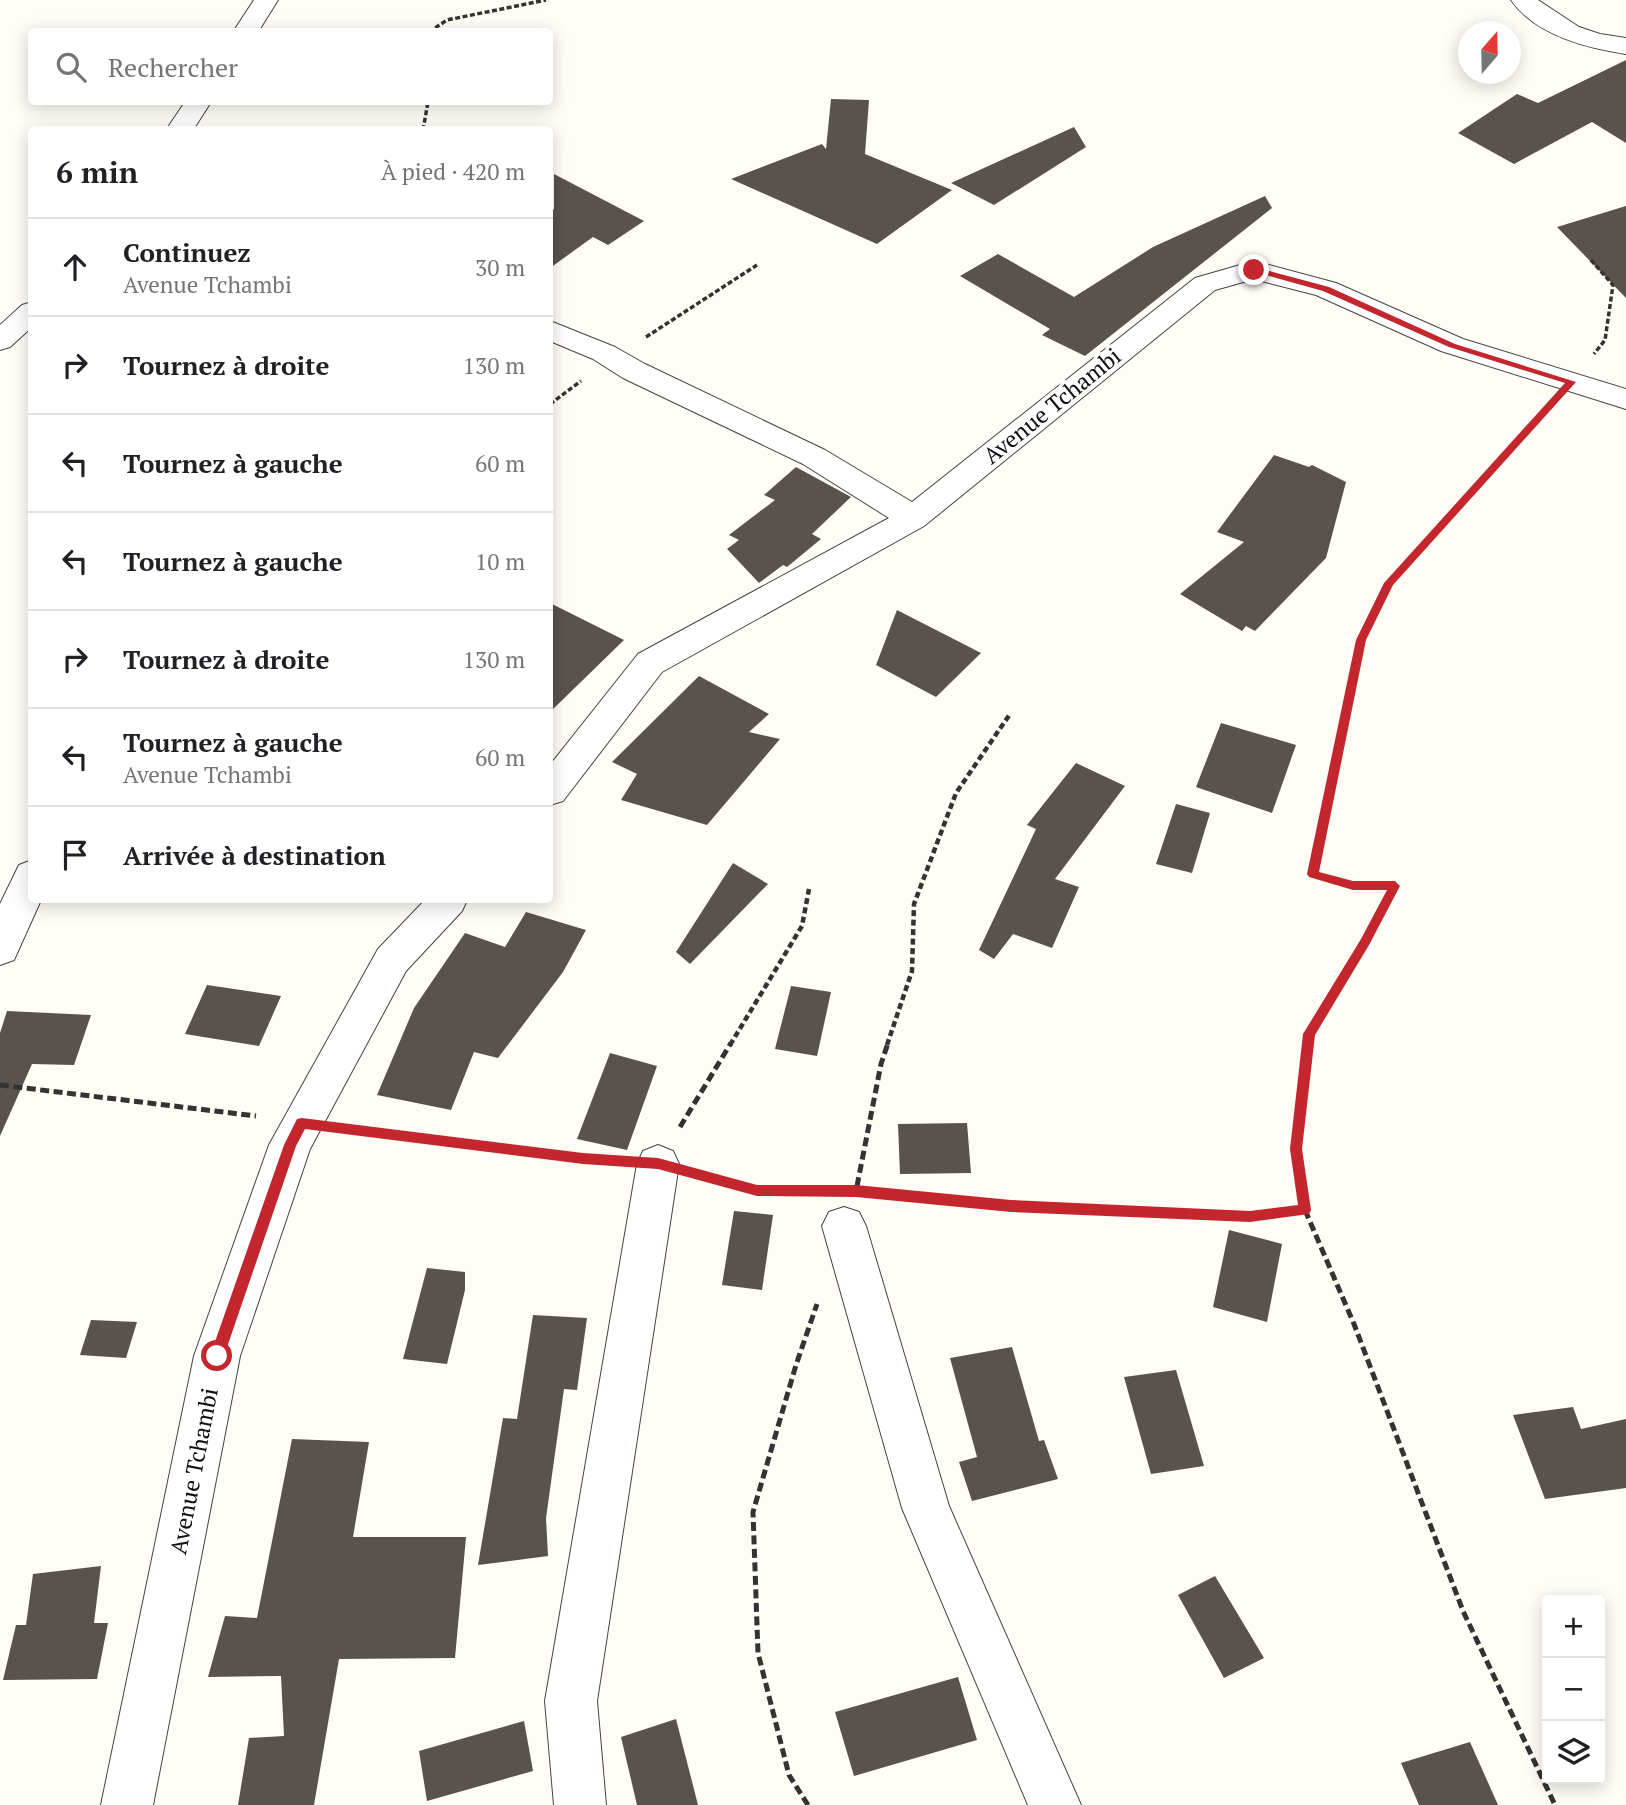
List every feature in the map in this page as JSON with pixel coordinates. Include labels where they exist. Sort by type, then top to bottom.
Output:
[{"type":"street","points":[[248,28],[266,0]]},
{"type":"street","points":[[1523,0],[1560,29],[1592,42],[1626,46]]},
{"type":"street","points":[[182,126],[196,105]]},
{"type":"street","name":"Avenue Tchambi","points":[[553,787],[650,663],[913,518],[1205,284],[1254,270],[1326,289],[1452,345],[1626,399]]},
{"type":"street","points":[[0,341],[28,315]]},
{"type":"street","points":[[553,331],[814,457],[913,518]]},
{"type":"street","points":[[0,949],[28,884]]},
{"type":"street","name":"Avenue Tchambi","points":[[127,1805],[217,1356],[290,1145],[392,960],[445,903]]},
{"type":"street","points":[[580,1805],[571,1701],[658,1164]]},
{"type":"street","points":[[844,1203],[926,1508],[1055,1805]]},
{"type":"path","points":[[435,28],[458,17],[546,0]]},
{"type":"path","points":[[424,126],[427,105]]},
{"type":"path","points":[[1555,1805],[1463,1611],[1353,1324],[1305,1210],[1296,1149],[1309,1034],[1365,942],[1395,886],[1353,886],[1313,874],[1361,640],[1389,583],[1571,382],[1605,340],[1613,285],[1591,260]]},
{"type":"path","points":[[553,402],[757,265]]},
{"type":"path","points":[[658,1164],[802,926],[809,889]]},
{"type":"path","points":[[0,1085],[583,1158],[658,1164],[757,1191],[844,1203],[1011,1206],[1226,1216],[1305,1210]]},
{"type":"building","points":[[1626,60],[1626,143],[1592,122],[1514,164],[1458,133],[1517,94],[1538,103]]},
{"type":"building","points":[[831,99],[869,100],[865,154],[952,190],[877,244],[731,179],[822,144],[826,149]]},
{"type":"building","points":[[1074,127],[1086,147],[994,205],[951,183]]},
{"type":"building","points":[[554,174],[644,221],[608,245],[593,237],[553,266]]},
{"type":"building","points":[[1265,196],[1272,208],[1085,356],[1042,335],[1050,329],[960,276],[998,254],[1074,297],[1153,247]]},
{"type":"building","points":[[1626,206],[1626,298],[1557,227]]},
{"type":"building","points":[[1274,455],[1309,467],[1312,465],[1346,482],[1326,558],[1255,631],[1246,626],[1242,631],[1180,594],[1244,542],[1217,532]]},
{"type":"building","points":[[796,467],[851,497],[812,534],[821,539],[787,567],[783,565],[759,583],[727,549],[739,540],[729,535],[775,500],[764,495]]},
{"type":"building","points":[[553,604],[624,640],[553,709]]},
{"type":"building","points":[[897,610],[981,653],[936,697],[876,665]]},
{"type":"building","points":[[699,676],[769,714],[749,732],[780,739],[707,825],[621,800],[637,774],[612,762]]},
{"type":"building","points":[[1221,723],[1296,745],[1272,813],[1196,787]]},
{"type":"building","points":[[1076,763],[1125,786],[1055,879],[1079,887],[1052,948],[1013,934],[994,959],[979,950],[1036,829],[1027,825]]},
{"type":"building","points":[[1176,804],[1210,813],[1192,873],[1156,864]]},
{"type":"building","points":[[733,863],[768,884],[690,964],[676,952]]},
{"type":"building","points":[[526,912],[586,930],[563,972],[498,1058],[474,1052],[451,1110],[377,1095],[414,1008],[465,933],[505,947]]},
{"type":"building","points":[[207,985],[281,996],[259,1046],[185,1034]]},
{"type":"building","points":[[791,986],[831,992],[817,1056],[775,1049]]},
{"type":"building","points":[[7,1011],[91,1015],[74,1065],[32,1064],[0,1136],[0,1033]]},
{"type":"building","points":[[610,1053],[657,1066],[627,1150],[577,1139]]},
{"type":"building","points":[[967,1123],[971,1173],[900,1174],[898,1124]]},
{"type":"building","points":[[734,1211],[773,1215],[762,1290],[722,1285]]},
{"type":"building","points":[[1229,1230],[1282,1244],[1267,1322],[1213,1307]]},
{"type":"building","points":[[427,1268],[465,1272],[465,1290],[447,1364],[403,1359]]},
{"type":"building","points":[[533,1315],[587,1318],[577,1390],[564,1389],[546,1518],[548,1556],[478,1565],[503,1418],[517,1419]]},
{"type":"building","points":[[91,1320],[137,1322],[126,1358],[80,1355]]},
{"type":"building","points":[[1012,1347],[1039,1441],[1044,1440],[1058,1479],[972,1501],[959,1462],[977,1457],[950,1358]]},
{"type":"building","points":[[1176,1370],[1204,1466],[1151,1474],[1124,1377]]},
{"type":"building","points":[[1573,1407],[1581,1429],[1626,1419],[1626,1488],[1545,1499],[1513,1415]]},
{"type":"building","points":[[292,1439],[369,1442],[353,1537],[466,1537],[455,1658],[339,1659],[314,1805],[238,1805],[249,1738],[284,1736],[281,1676],[208,1677],[225,1616],[257,1618]]},
{"type":"building","points":[[101,1566],[94,1623],[108,1623],[97,1679],[3,1680],[16,1625],[26,1625],[33,1574]]},
{"type":"building","points":[[1215,1576],[1264,1658],[1224,1678],[1178,1595]]},
{"type":"building","points":[[958,1677],[977,1740],[854,1776],[835,1712]]},
{"type":"building","points":[[676,1719],[698,1805],[637,1805],[621,1737]]},
{"type":"building","points":[[524,1721],[533,1771],[427,1801],[419,1751]]},
{"type":"building","points":[[1470,1742],[1498,1805],[1419,1805],[1401,1763]]},
{"type":"route","points":[[217,1356],[290,1145],[302,1123],[583,1158],[658,1164],[757,1191],[856,1191],[1011,1206],[1250,1216],[1305,1210],[1296,1149],[1309,1034],[1365,942],[1395,886],[1353,886],[1313,874],[1361,640],[1389,583],[1571,382],[1452,345],[1326,289],[1254,270]]}]
